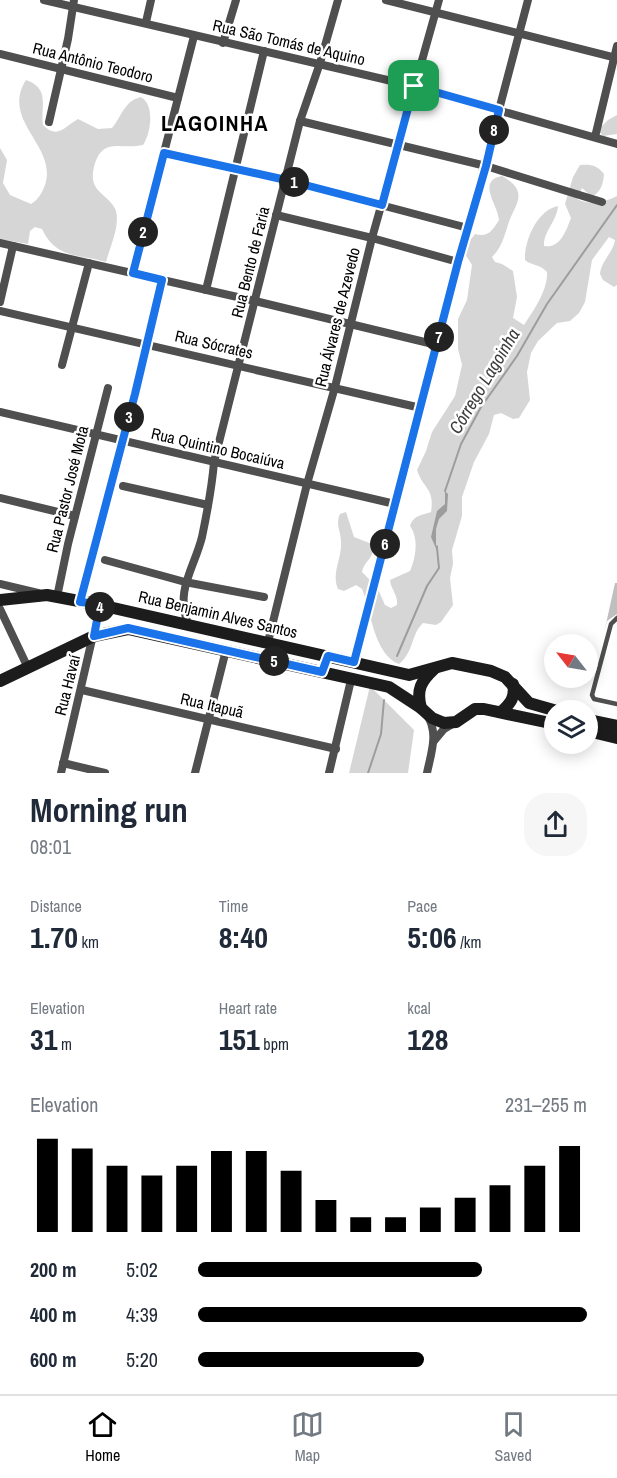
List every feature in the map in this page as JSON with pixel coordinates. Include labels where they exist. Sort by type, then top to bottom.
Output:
[{"type":"main road","name":"Rua Benjamin Alves Santos","points":[[52,596],[100,604],[409,675],[452,663],[491,671],[505,677],[529,703],[544,707]]},
{"type":"main road","points":[[0,600],[52,596]]},
{"type":"main road","name":"Rua Benjamin Alves Santos","points":[[94,636],[128,628],[392,689],[421,708]]},
{"type":"main road","points":[[0,681],[94,636]]},
{"type":"main road","points":[[322,672],[328,656]]},
{"type":"main road","points":[[437,666],[424,678],[419,688],[421,708],[432,718],[438,721],[456,722],[476,709],[544,722]]},
{"type":"main road","points":[[501,712],[512,702],[515,691],[513,684]]},
{"type":"main road","points":[[598,723],[617,726]]},
{"type":"main road","points":[[598,733],[617,738]]},
{"type":"street","name":"Rua São Tomás de Aquino","points":[[44,0],[74,3],[194,36],[414,86],[617,144]]},
{"type":"street","points":[[146,22],[151,0]]},
{"type":"street","points":[[223,43],[236,0]]},
{"type":"street","name":"Rua Bento de Faria","points":[[185,582],[201,538],[214,462],[300,121],[338,0]]},
{"type":"street","points":[[386,0],[616,57]]},
{"type":"street","name":"Rua Álvares de Azevedo","points":[[268,642],[372,238],[439,0]]},
{"type":"street","points":[[354,662],[528,0]]},
{"type":"street","points":[[49,122],[74,3]]},
{"type":"street","points":[[133,273],[194,36]]},
{"type":"street","points":[[595,137],[617,46]]},
{"type":"street","points":[[206,290],[264,51]]},
{"type":"street","name":"Rua Antônio Teodoro","points":[[0,54],[178,98]]},
{"type":"street","points":[[300,121],[486,166],[602,202]]},
{"type":"street","points":[[164,153],[286,180],[468,228]]},
{"type":"street","points":[[276,215],[458,262]]},
{"type":"street","points":[[0,243],[437,345]]},
{"type":"street","points":[[0,302],[13,246]]},
{"type":"street","points":[[62,365],[89,263]]},
{"type":"street","points":[[80,602],[148,344],[162,280]]},
{"type":"street","name":"Rua Sócrates","points":[[0,311],[421,408]]},
{"type":"street","name":"Rua Pastor José Mota","points":[[52,596],[97,436],[108,388]]},
{"type":"street","name":"Rua Quintino Bocaiúva","points":[[0,412],[395,504]]},
{"type":"street","points":[[123,486],[208,505]]},
{"type":"street","points":[[0,498],[75,516]]},
{"type":"street","points":[[105,560],[185,582],[264,597]]},
{"type":"street","points":[[185,582],[183,598],[188,624]]},
{"type":"street","name":"Rua Benjamin Alves Santos","points":[[0,584],[52,596]]},
{"type":"street","name":"Rua Havaí","points":[[61,773],[100,604]]},
{"type":"street","points":[[0,609],[28,668]]},
{"type":"street","points":[[195,773],[226,650]]},
{"type":"street","points":[[329,773],[351,680]]},
{"type":"street","name":"Rua Itapuã","points":[[82,690],[336,749]]},
{"type":"street","points":[[421,708],[431,721],[434,741],[427,773]]},
{"type":"street","points":[[434,741],[444,729],[456,722]]},
{"type":"street","points":[[63,764],[105,773]]},
{"type":"lane","points":[[617,618],[611,624],[592,695],[594,699],[617,704]]},
{"type":"shaded area","points":[[26,80],[39,88],[42,93],[43,125],[57,132],[78,119],[98,129],[112,128],[127,105],[135,99],[141,97],[148,106],[150,127],[143,145],[107,148],[97,157],[94,167],[94,184],[113,205],[117,217],[116,230],[106,262],[61,251],[54,246],[42,229],[35,227],[30,231],[28,244],[0,239],[0,148],[7,160],[3,183],[10,195],[31,204],[40,196],[45,185],[47,171],[44,158],[24,121],[20,108],[20,95]]},
{"type":"shaded area","points":[[617,115],[617,134],[603,136],[598,130]]},
{"type":"shaded area","points":[[580,165],[594,166],[604,174],[601,187],[595,195],[592,197],[582,188],[577,199],[597,202],[617,196],[617,285],[614,287],[603,280],[600,274],[602,265],[615,240],[609,237],[592,260],[585,302],[579,313],[570,321],[557,323],[538,341],[531,353],[527,372],[530,400],[519,418],[513,419],[501,413],[494,415],[489,434],[474,462],[462,497],[462,516],[452,550],[453,564],[450,578],[453,605],[441,622],[436,625],[423,623],[419,627],[407,654],[399,664],[384,652],[379,642],[362,589],[356,585],[344,591],[338,589],[336,572],[341,548],[338,525],[340,514],[346,512],[354,537],[372,544],[372,555],[362,572],[377,587],[385,605],[391,608],[397,605],[390,580],[410,571],[416,548],[415,537],[410,526],[416,518],[431,512],[430,493],[417,470],[432,432],[455,396],[462,365],[458,349],[458,319],[467,300],[472,265],[464,248],[475,234],[487,234],[499,220],[490,194],[490,183],[502,176],[511,182],[518,194],[518,200],[503,240],[492,257],[495,262],[513,271],[517,297],[513,318],[524,325],[540,300],[547,279],[547,272],[544,269],[525,260],[529,236],[544,213],[558,206],[544,246],[554,245],[562,238],[571,218],[565,204],[573,177]]},
{"type":"shaded area","points":[[445,491],[448,494],[447,511],[439,519],[436,529],[438,553],[431,537],[437,511],[445,504]]},
{"type":"shaded area","points":[[370,686],[414,730],[408,773],[349,773]]},
{"type":"building","points":[[615,583],[617,583],[617,614],[607,621],[604,633]]},
{"type":"waterway","name":"Córrego Lagoinha","points":[[445,491],[461,444],[481,407],[517,356],[547,304],[617,205]]},
{"type":"waterway","name":"Córrego Lagoinha","points":[[397,656],[427,586],[439,568],[437,548]]},
{"type":"waterway","name":"Córrego Lagoinha","points":[[368,773],[381,734],[384,700]]},
{"type":"district","name":"LAGOINHA","points":[[215,123]]},
{"type":"route","points":[[414,86],[499,110],[354,662],[328,656],[322,672],[128,628],[94,636],[100,604],[80,602],[148,344],[162,280],[133,273],[164,153],[286,180],[382,205],[414,86]]}]
